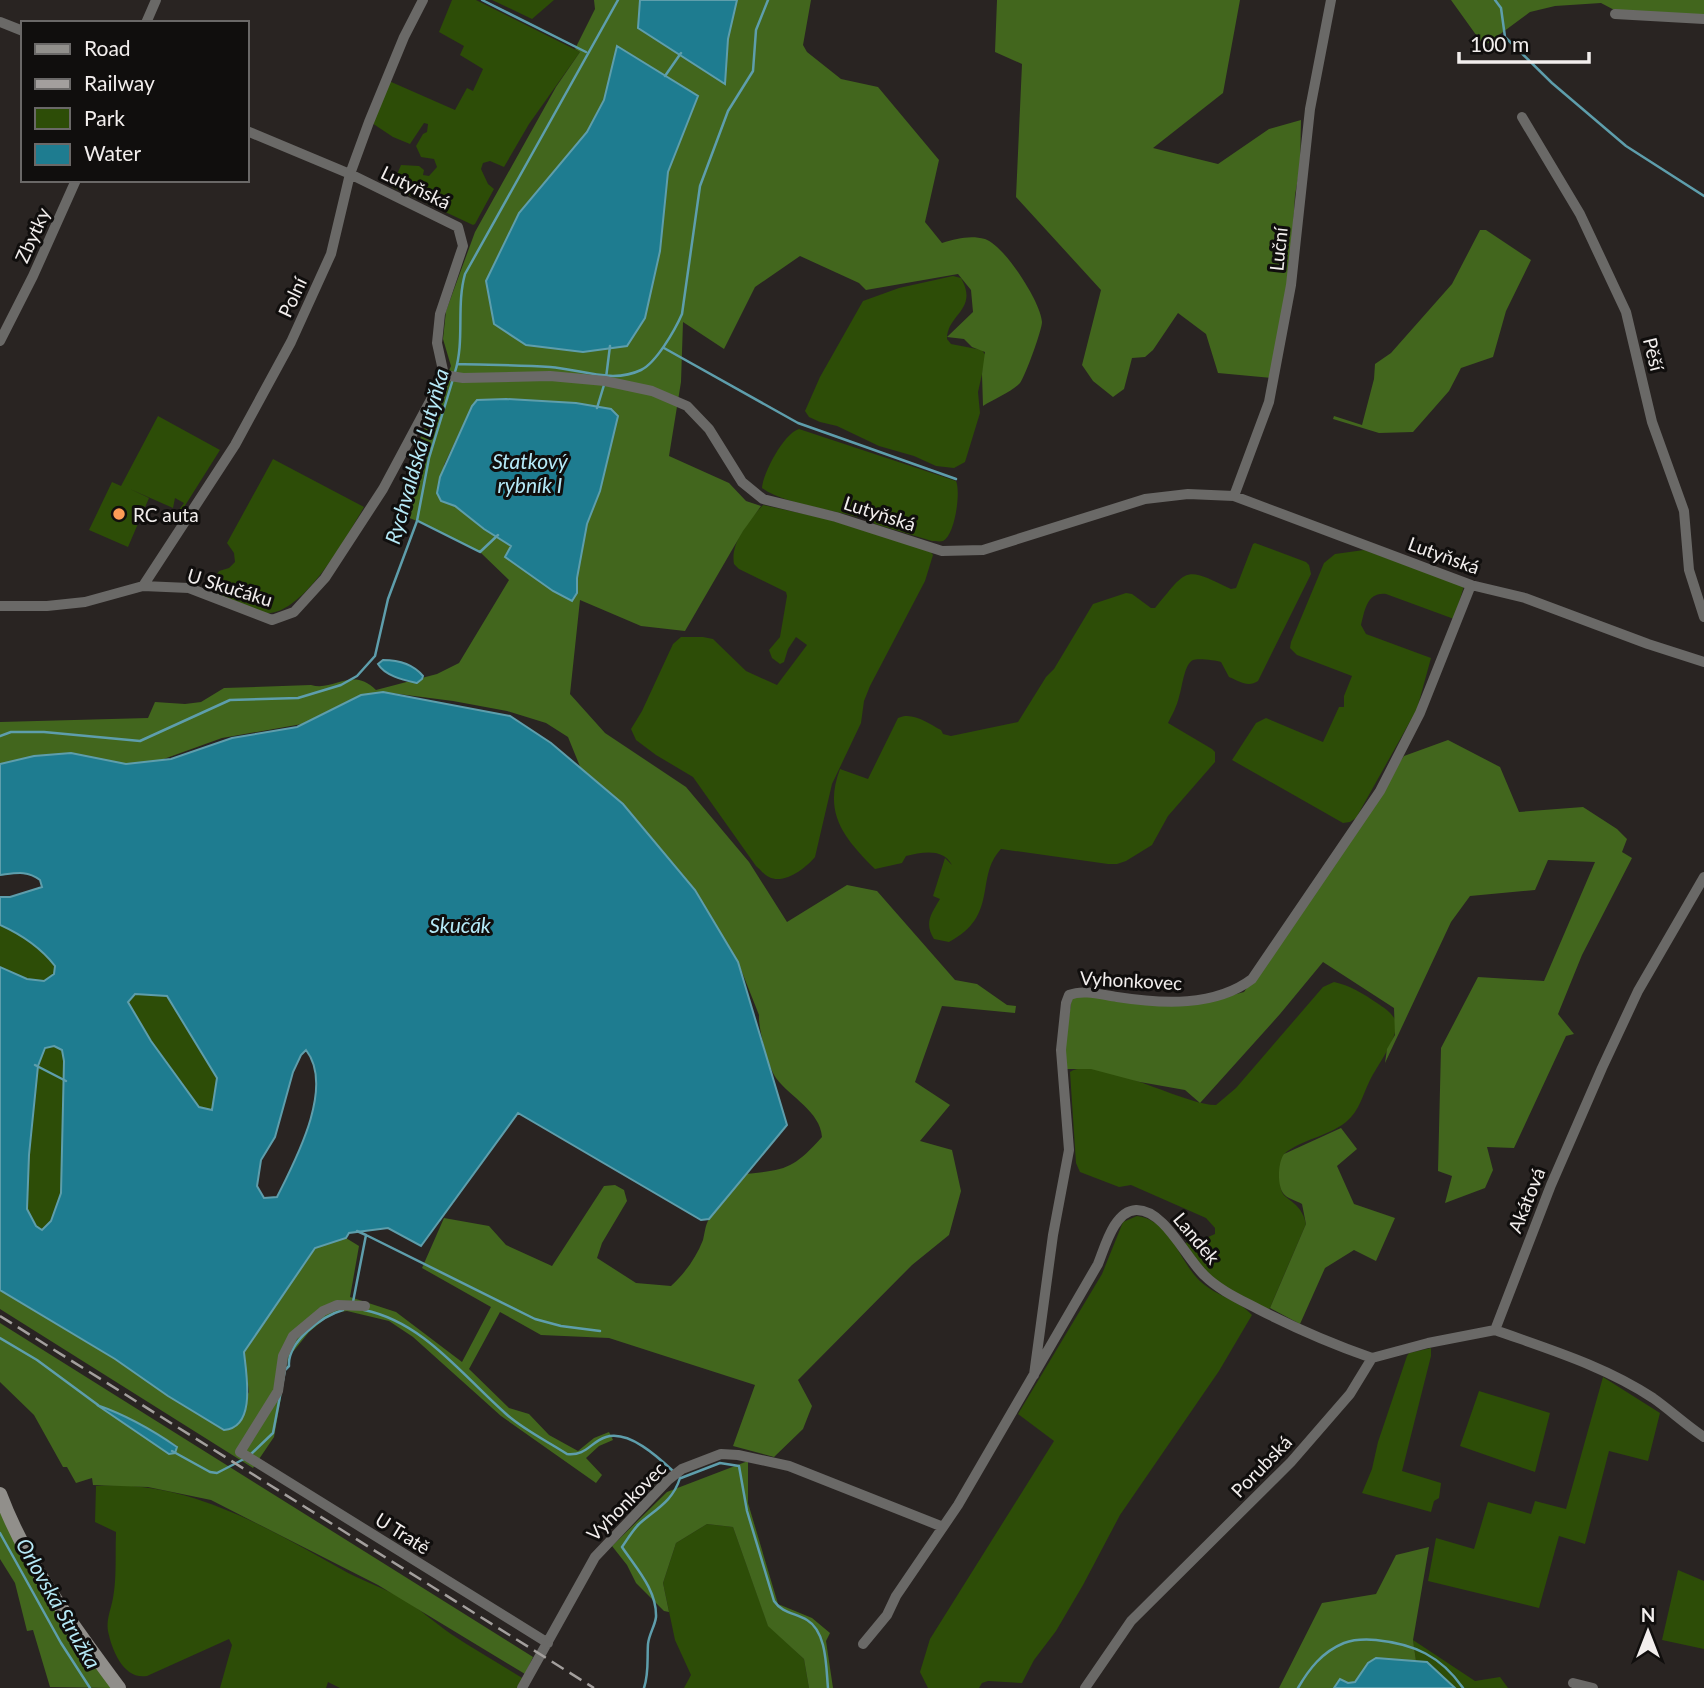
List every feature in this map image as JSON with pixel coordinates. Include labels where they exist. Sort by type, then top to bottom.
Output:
[{"type":"main road","points":[[0,1494],[37,1572],[119,1688]]},
{"type":"street","points":[[147,21],[156,0]]},
{"type":"street","name":"Polní","points":[[143,586],[235,444],[291,342],[331,254],[350,174],[394,61],[423,0]]},
{"type":"street","name":"Luční","points":[[1234,496],[1269,402],[1291,285],[1310,109],[1331,0]]},
{"type":"street","points":[[1615,14],[1704,19]]},
{"type":"street","points":[[0,22],[21,30]]},
{"type":"street","name":"Pěší","points":[[1522,117],[1580,214],[1626,312],[1653,422],[1684,511],[1689,570],[1704,617]]},
{"type":"street","name":"Lutyňská","points":[[248,131],[350,174],[458,228],[463,246],[440,314],[437,343],[444,375],[463,378],[550,376],[605,381],[652,391],[687,406],[709,429],[742,482],[763,499],[836,517],[942,551],[983,550],[1145,499],[1188,494],[1234,496],[1471,585],[1525,598],[1648,645],[1704,662]]},
{"type":"street","name":"Zbytky","points":[[0,341],[75,182]]},
{"type":"street","name":"U Skučáku","points":[[0,606],[47,606],[85,602],[143,586],[189,589],[272,620],[294,612],[325,578],[383,489],[444,375]]},
{"type":"street","name":"Vyhonkovec","points":[[863,1644],[887,1615],[896,1596],[943,1527],[1034,1375],[1053,1235],[1069,1150],[1061,1050],[1069,995],[1082,992],[1150,1002],[1208,999],[1237,991],[1252,979],[1380,791],[1420,713],[1471,585]]},
{"type":"street","name":"Akátová","points":[[1495,1330],[1551,1185],[1602,1068],[1638,991],[1704,877]]},
{"type":"street","name":"Landek","points":[[1034,1375],[1098,1264],[1116,1223],[1125,1213],[1136,1210],[1150,1212],[1160,1221],[1214,1285],[1305,1333],[1372,1358]]},
{"type":"street","name":"U Tratě","points":[[362,1306],[337,1305],[323,1311],[293,1336],[283,1356],[278,1391],[242,1453],[548,1643]]},
{"type":"street","points":[[1372,1358],[1427,1343],[1495,1330],[1615,1376],[1653,1398],[1704,1437]]},
{"type":"street","name":"Porubská","points":[[1085,1688],[1131,1621],[1291,1462],[1349,1394],[1372,1358]]},
{"type":"street","name":"Vyhonkovec","points":[[522,1688],[595,1557],[671,1477],[680,1470],[721,1454],[789,1466],[943,1527]]},
{"type":"street","points":[[1573,1683],[1593,1688]]},
{"type":"green space","points":[[452,0],[476,0],[580,52],[529,124],[504,167],[490,161],[483,163],[481,169],[488,184],[494,189],[473,225],[392,187],[401,165],[419,166],[424,170],[423,175],[429,176],[437,167],[434,159],[421,157],[416,146],[427,132],[428,124],[424,123],[410,144],[372,123],[389,81],[455,110],[467,88],[473,91],[483,69],[460,55],[464,46],[439,32]]},
{"type":"green space","points":[[492,0],[554,0],[532,19]]},
{"type":"green space","points":[[594,0],[640,0],[638,28],[724,83],[728,39],[737,0],[811,0],[803,45],[807,52],[841,79],[878,87],[939,160],[925,222],[942,243],[974,237],[993,243],[1020,275],[1035,301],[1042,322],[1022,379],[1013,389],[983,406],[982,374],[985,352],[972,347],[964,339],[947,337],[973,312],[971,290],[958,274],[866,290],[859,283],[800,256],[755,287],[724,349],[683,322],[681,382],[669,456],[729,483],[746,501],[761,506],[743,531],[685,631],[641,626],[580,600],[570,694],[605,733],[686,787],[749,862],[787,922],[847,885],[877,891],[955,980],[977,984],[1007,1005],[1016,1006],[1015,1013],[942,1006],[915,1082],[950,1105],[920,1141],[952,1150],[961,1191],[949,1235],[912,1265],[798,1380],[812,1406],[803,1429],[774,1457],[733,1446],[755,1385],[609,1338],[541,1335],[500,1312],[469,1369],[509,1408],[529,1414],[549,1435],[578,1451],[594,1438],[609,1432],[613,1440],[599,1446],[586,1458],[602,1475],[596,1483],[501,1416],[413,1337],[389,1321],[347,1311],[332,1313],[309,1332],[288,1358],[274,1437],[253,1468],[0,1309],[0,1290],[115,1359],[223,1430],[229,1429],[249,1392],[244,1353],[315,1248],[346,1238],[359,1246],[350,1297],[396,1312],[462,1362],[491,1307],[422,1268],[444,1218],[489,1226],[506,1245],[552,1266],[604,1186],[615,1185],[624,1190],[627,1201],[602,1243],[597,1258],[636,1283],[671,1286],[697,1253],[709,1219],[746,1174],[789,1166],[822,1137],[811,1112],[773,1073],[764,1047],[759,1015],[738,962],[623,804],[581,769],[568,737],[546,723],[507,711],[383,692],[361,695],[302,724],[222,738],[161,760],[126,764],[71,753],[34,756],[0,764],[0,722],[148,718],[155,702],[201,702],[224,688],[319,686],[359,680],[376,690],[437,674],[459,663],[509,580],[481,553],[407,517],[414,453],[451,366],[443,339],[446,311],[475,232],[556,87],[580,52],[575,49],[595,9]],"holes":[[[617,47],[698,96],[668,172],[660,251],[645,318],[627,346],[583,352],[519,213],[587,132],[604,100]],[[477,400],[576,403],[611,409],[618,416],[600,491],[587,524],[577,578],[577,593],[505,557],[512,546],[484,529],[455,506],[441,501],[444,465],[472,406]]]},
{"type":"green space","points":[[997,0],[1240,0],[1223,93],[1153,148],[1218,164],[1269,129],[1301,120],[1300,167],[1295,195],[1290,276],[1272,378],[1218,373],[1206,334],[1178,313],[1153,350],[1145,357],[1132,358],[1124,389],[1113,397],[1093,381],[1082,365],[1101,290],[1016,197],[1022,64],[995,52]]},
{"type":"green space","points":[[1451,0],[1704,0],[1704,19],[1620,13],[1601,3],[1555,6],[1530,12],[1484,46]]},
{"type":"green space","points":[[1480,230],[1486,230],[1531,260],[1506,311],[1493,357],[1461,368],[1449,391],[1413,432],[1379,433],[1333,419],[1334,416],[1362,425],[1374,379],[1375,364],[1391,353],[1452,284]]},
{"type":"green space","points":[[953,276],[961,278],[966,289],[966,298],[948,331],[947,339],[951,344],[982,350],[986,356],[978,392],[980,413],[965,462],[954,468],[936,466],[809,417],[805,411],[820,377],[863,301],[899,288]]},
{"type":"green space","points":[[158,416],[220,450],[181,512],[179,510],[184,503],[175,498],[173,508],[130,489],[149,498],[128,547],[89,530],[112,482],[121,486]]},
{"type":"green space","points":[[799,429],[956,481],[956,513],[947,537],[943,541],[932,541],[875,524],[866,517],[794,502],[762,488],[775,454],[787,438]]},
{"type":"green space","points":[[273,459],[364,507],[335,555],[308,589],[279,611],[264,613],[243,607],[209,589],[219,571],[229,568],[235,562],[234,553],[227,543]]},
{"type":"green space","points":[[763,505],[827,519],[930,551],[933,555],[925,581],[864,701],[861,723],[832,784],[815,857],[800,870],[781,879],[767,876],[756,866],[693,777],[636,740],[631,729],[673,644],[681,637],[713,639],[746,671],[777,685],[807,645],[796,637],[784,662],[780,664],[772,658],[769,650],[780,637],[786,592],[734,564],[738,540]]},
{"type":"green space","points":[[1255,543],[1306,562],[1311,574],[1258,681],[1247,684],[1229,677],[1219,661],[1195,659],[1187,666],[1177,704],[1168,723],[1212,749],[1215,752],[1215,762],[1168,816],[1152,845],[1117,864],[1001,849],[993,860],[981,908],[975,920],[949,942],[934,939],[929,923],[940,899],[933,896],[945,858],[952,865],[948,860],[943,856],[926,853],[906,856],[902,863],[875,869],[846,835],[835,812],[835,785],[840,769],[868,779],[898,718],[903,716],[920,719],[951,736],[1018,722],[1093,604],[1126,593],[1155,608],[1181,578],[1195,574],[1231,589],[1236,588]]},
{"type":"green space","points":[[1364,550],[1464,586],[1454,619],[1386,594],[1375,596],[1368,603],[1361,625],[1366,634],[1431,658],[1417,709],[1356,818],[1343,823],[1232,760],[1256,723],[1266,718],[1323,742],[1339,707],[1344,707],[1344,696],[1352,676],[1297,655],[1290,648],[1291,642],[1324,563],[1335,554]]},
{"type":"green space","points":[[1448,740],[1500,767],[1519,812],[1583,807],[1617,829],[1627,839],[1622,852],[1632,858],[1582,955],[1558,1014],[1574,1034],[1566,1036],[1514,1148],[1487,1147],[1493,1170],[1485,1188],[1445,1203],[1452,1176],[1438,1171],[1441,1048],[1478,977],[1544,981],[1595,862],[1548,860],[1535,890],[1470,896],[1451,922],[1385,1063],[1387,1049],[1395,1035],[1394,1008],[1323,962],[1200,1103],[1185,1090],[1091,1069],[1066,1069],[1065,1038],[1072,998],[1075,995],[1210,1001],[1244,992],[1404,756]]},
{"type":"green space","points":[[0,925],[37,947],[55,966],[54,974],[44,981],[27,979],[0,967]]},
{"type":"green space","points":[[1334,982],[1356,990],[1391,1013],[1396,1028],[1391,1043],[1351,1117],[1339,1127],[1284,1154],[1282,1193],[1300,1210],[1306,1224],[1269,1310],[1209,1278],[1185,1244],[1189,1240],[1215,1234],[1215,1228],[1206,1218],[1131,1185],[1119,1187],[1080,1172],[1076,1163],[1070,1072],[1082,1068],[1098,1070],[1201,1103],[1216,1105],[1236,1088],[1323,987]]},
{"type":"green space","points":[[135,994],[167,995],[217,1078],[212,1110],[199,1107],[151,1041],[128,1002]]},
{"type":"green space","points":[[54,1046],[62,1050],[64,1061],[61,1194],[51,1221],[42,1230],[36,1226],[27,1209],[29,1155],[38,1066],[45,1048]]},
{"type":"green space","points":[[1341,1128],[1357,1149],[1337,1166],[1354,1204],[1395,1218],[1376,1261],[1354,1250],[1325,1268],[1300,1324],[1270,1308],[1306,1224],[1302,1204],[1287,1196],[1281,1189],[1280,1162],[1284,1154]]},
{"type":"green space","points":[[1137,1216],[1157,1224],[1165,1232],[1203,1284],[1252,1315],[1219,1371],[1120,1515],[1083,1585],[1022,1683],[988,1681],[982,1683],[979,1688],[928,1688],[920,1672],[930,1639],[1054,1441],[1018,1414],[1102,1274],[1123,1222]]},
{"type":"green space","points":[[0,1323],[533,1657],[525,1674],[378,1585],[211,1500],[148,1487],[93,1485],[92,1478],[76,1483],[67,1467],[63,1467],[34,1415],[0,1382]],"holes":[[[100,1407],[140,1424],[177,1446],[175,1453],[169,1454]]]},
{"type":"green space","points":[[1431,1348],[1402,1471],[1441,1483],[1439,1498],[1434,1501],[1431,1512],[1362,1493],[1407,1356],[1409,1353]]},
{"type":"green space","points":[[1603,1377],[1660,1413],[1648,1461],[1609,1451],[1585,1544],[1559,1536],[1539,1608],[1428,1581],[1436,1538],[1474,1549],[1488,1502],[1531,1514],[1535,1501],[1566,1509]]},
{"type":"green space","points":[[1479,1391],[1550,1413],[1535,1472],[1460,1446]]},
{"type":"green space","points":[[748,1461],[748,1503],[778,1604],[812,1618],[830,1633],[826,1641],[833,1688],[809,1688],[804,1659],[768,1626],[733,1527],[707,1524],[676,1543],[663,1583],[669,1612],[664,1611],[636,1583],[627,1565],[612,1546],[667,1492]]},
{"type":"green space","points":[[96,1486],[162,1490],[193,1498],[254,1522],[403,1599],[451,1634],[524,1679],[519,1688],[340,1688],[328,1682],[326,1688],[220,1688],[232,1645],[229,1639],[147,1676],[132,1673],[116,1655],[108,1631],[115,1582],[116,1532],[95,1522]]},
{"type":"green space","points":[[0,1512],[111,1688],[50,1687],[33,1630],[27,1631],[15,1583],[0,1559]]},
{"type":"green space","points":[[707,1524],[733,1527],[768,1625],[804,1659],[809,1688],[684,1688],[691,1675],[675,1640],[663,1583],[676,1543]]},
{"type":"green space","points":[[1429,1547],[1413,1640],[1416,1661],[1376,1658],[1368,1663],[1355,1682],[1348,1683],[1340,1679],[1334,1688],[1279,1688],[1322,1603],[1376,1594],[1396,1555]]},
{"type":"green space","points":[[1678,1570],[1704,1581],[1704,1649],[1662,1640]]},
{"type":"green space","points":[[1413,1640],[1475,1681],[1500,1677],[1508,1688],[1455,1688],[1427,1662],[1416,1661]]},
{"type":"water","points":[[640,0],[737,0],[728,39],[725,84],[638,28]]},
{"type":"water","points":[[617,46],[698,96],[668,172],[660,251],[645,318],[627,346],[583,352],[526,345],[494,324],[486,281],[519,213],[587,132],[604,100]]},
{"type":"water","name":"Statkový rybník I","points":[[477,400],[576,403],[611,409],[618,416],[600,491],[587,524],[577,578],[577,593],[572,601],[505,557],[511,546],[455,506],[441,501],[437,493],[440,477],[472,406]]},
{"type":"water","points":[[383,660],[410,666],[423,676],[422,679],[417,683],[390,674],[378,664]]},
{"type":"water","name":"Skučák","points":[[383,692],[510,716],[551,743],[623,804],[695,890],[738,962],[787,1125],[709,1219],[701,1220],[518,1113],[421,1246],[388,1228],[349,1233],[346,1238],[315,1248],[244,1352],[247,1385],[245,1410],[234,1427],[224,1430],[115,1359],[0,1290],[0,967],[27,979],[44,981],[54,974],[55,966],[30,942],[0,925],[0,897],[10,897],[42,887],[40,880],[31,875],[0,875],[0,764],[34,756],[71,753],[126,764],[171,759],[232,738],[297,727],[361,695]],"holes":[[[135,994],[167,996],[217,1078],[212,1110],[199,1107],[151,1041],[128,1002]],[[54,1046],[62,1050],[64,1061],[61,1193],[51,1221],[42,1230],[36,1226],[27,1209],[29,1155],[38,1066],[45,1048]],[[306,1050],[314,1065],[316,1084],[309,1124],[277,1197],[264,1198],[257,1186],[261,1160],[275,1137],[293,1072]]]},
{"type":"water","points":[[97,1405],[158,1434],[177,1447],[175,1453],[169,1454]]},
{"type":"water","points":[[1376,1658],[1427,1662],[1455,1688],[1334,1688],[1340,1679],[1348,1683],[1355,1682],[1368,1663]]},
{"type":"waterway","points":[[482,0],[586,52]]},
{"type":"waterway","points":[[455,372],[460,348],[461,298],[465,274],[618,0]]},
{"type":"waterway","name":"Rychvaldská Lutyňka","points":[[458,364],[550,367],[619,376],[641,370],[653,361],[682,314],[700,186],[728,111],[753,71],[756,30],[768,0]]},
{"type":"waterway","points":[[1495,0],[1501,8],[1505,37],[1552,83],[1626,146],[1704,196]]},
{"type":"waterway","points":[[665,76],[681,53]]},
{"type":"waterway","points":[[606,378],[610,346]]},
{"type":"waterway","points":[[664,348],[798,423],[956,479]]},
{"type":"waterway","name":"Rychvaldská Lutyňka","points":[[0,736],[11,732],[44,732],[140,741],[230,700],[298,698],[341,685],[357,676],[375,656],[388,599],[417,521],[429,458],[453,379]]},
{"type":"waterway","points":[[597,408],[604,385]]},
{"type":"waterway","points":[[418,521],[480,552],[498,535]]},
{"type":"waterway","points":[[35,1065],[66,1081]]},
{"type":"waterway","points":[[353,1302],[366,1235],[357,1231]]},
{"type":"waterway","points":[[366,1235],[535,1319],[561,1326],[600,1331]]},
{"type":"waterway","points":[[250,1455],[273,1433],[285,1370],[289,1366],[294,1348],[316,1324],[343,1310]]},
{"type":"waterway","points":[[364,1310],[385,1316],[423,1338],[457,1366],[512,1419],[567,1454],[584,1451],[606,1437],[624,1437],[642,1446],[673,1471]]},
{"type":"waterway","points":[[0,1338],[37,1360],[98,1405]]},
{"type":"waterway","points":[[172,1451],[210,1472],[217,1473],[244,1459]]},
{"type":"waterway","points":[[681,1478],[720,1463],[739,1466],[747,1511],[774,1601],[814,1626],[822,1641],[828,1688]]},
{"type":"waterway","points":[[644,1688],[648,1644],[656,1617],[655,1607],[645,1580],[622,1547],[639,1524],[673,1493],[680,1478],[678,1475]]},
{"type":"waterway","name":"Orlovská Stružka","points":[[0,1533],[61,1643],[90,1688]]},
{"type":"waterway","points":[[1298,1688],[1312,1668],[1329,1651],[1344,1643],[1364,1639],[1403,1645],[1426,1654],[1455,1677],[1463,1688]]},
{"type":"railway","points":[[0,1316],[594,1688]]},
{"type":"place","name":"RC auta","points":[[119,514]]}]
